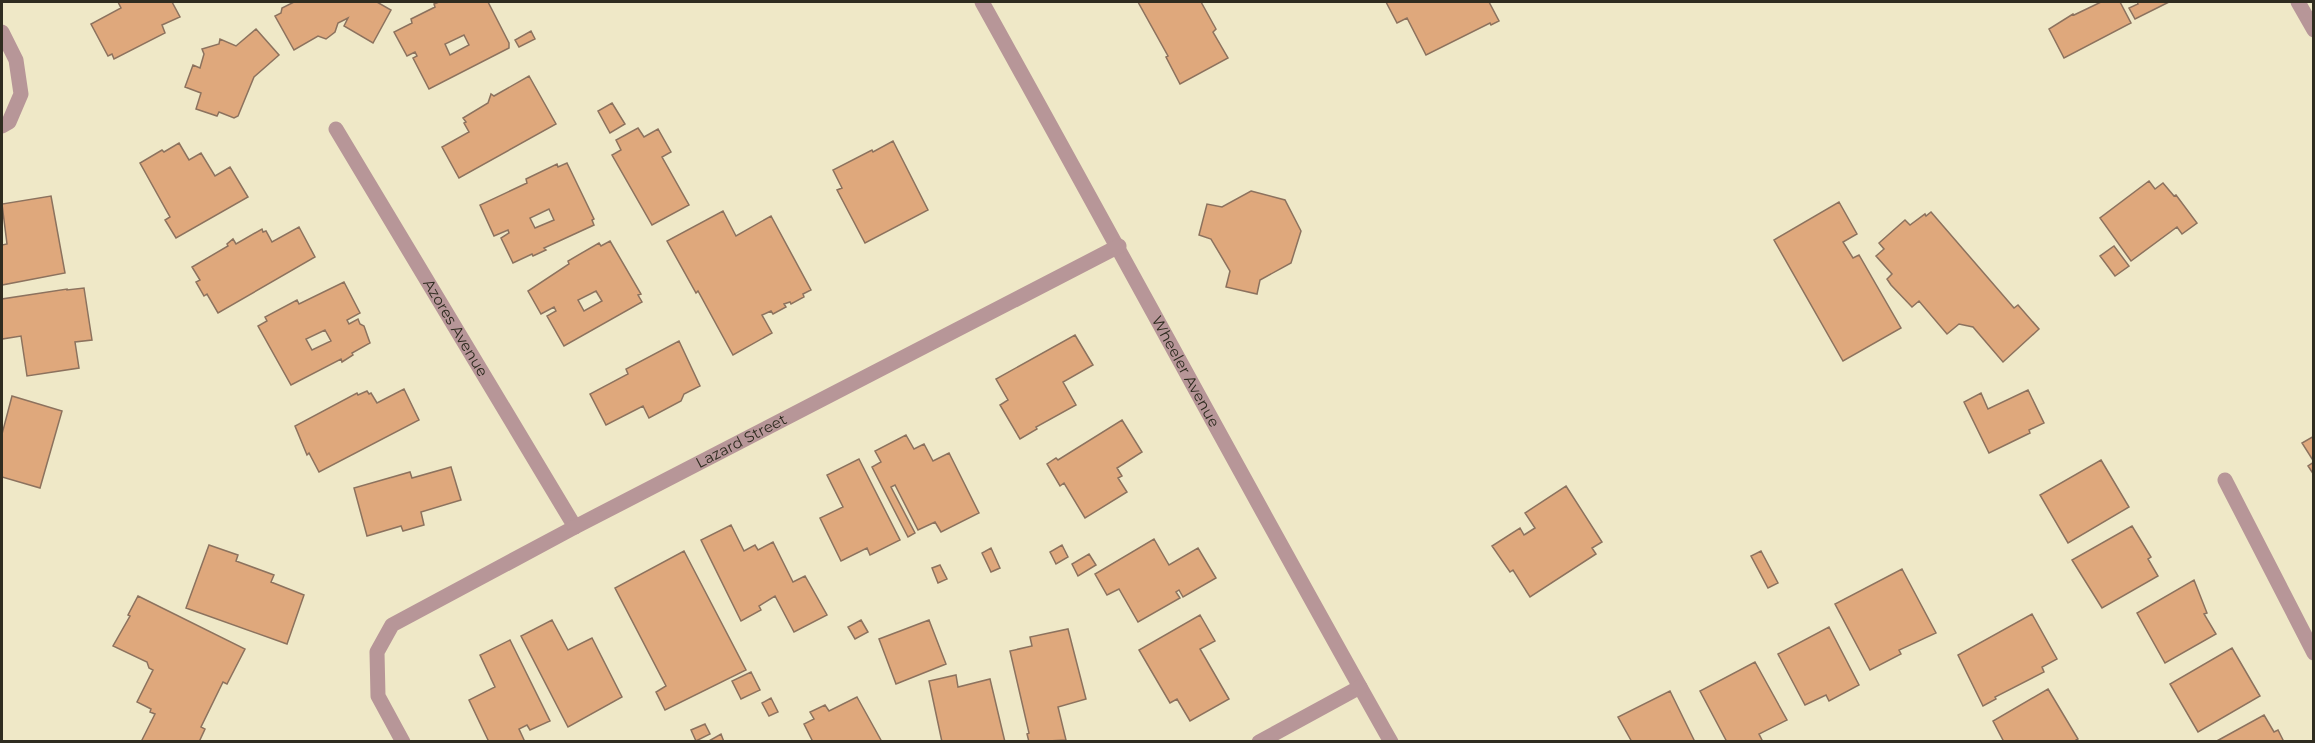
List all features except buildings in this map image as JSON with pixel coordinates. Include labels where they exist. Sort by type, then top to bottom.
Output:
[{"type":"street","name":"Wheeler Avenue","points":[[982,2],[1119,246],[1315,609],[1391,741]]},
{"type":"street","points":[[2298,2],[2313,30]]},
{"type":"street","points":[[2,32],[16,60],[21,94],[9,122],[2,126]]},
{"type":"street","name":"Azores Avenue","points":[[336,129],[574,527]]},
{"type":"street","name":"Lazard Street","points":[[403,741],[378,696],[377,652],[392,625],[574,527],[1119,246]]},
{"type":"street","points":[[2225,480],[2313,653]]},
{"type":"street","points":[[1259,741],[1360,687]]}]
